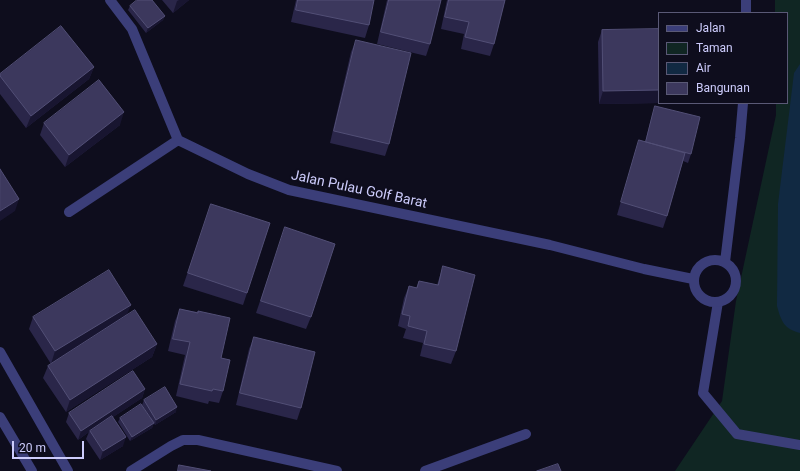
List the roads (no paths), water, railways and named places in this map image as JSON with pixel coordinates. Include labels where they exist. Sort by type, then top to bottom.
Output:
[{"type":"street","points":[[69,212],[178,140],[132,29],[110,0]]},
{"type":"street","points":[[746,0],[746,12]]},
{"type":"street","points":[[725,262],[743,104]]},
{"type":"street","name":"Jalan Pulau Golf Barat","points":[[178,140],[248,174],[289,190],[550,245],[644,269],[693,279]]},
{"type":"street","points":[[712,260],[725,262],[734,272],[735,285],[733,291],[724,300],[710,302],[703,299],[697,293],[694,287],[693,279],[700,266],[705,262],[712,260]]},
{"type":"street","points":[[718,302],[703,393],[737,434],[800,445]]},
{"type":"street","points":[[0,352],[68,471]]},
{"type":"street","points":[[0,417],[32,471]]},
{"type":"street","points":[[425,471],[526,434]]},
{"type":"street","points":[[131,471],[183,440],[198,440],[337,471]]},
{"type":"water","points":[[800,64],[800,333],[790,329],[784,324],[777,306],[778,204],[794,73]]}]
